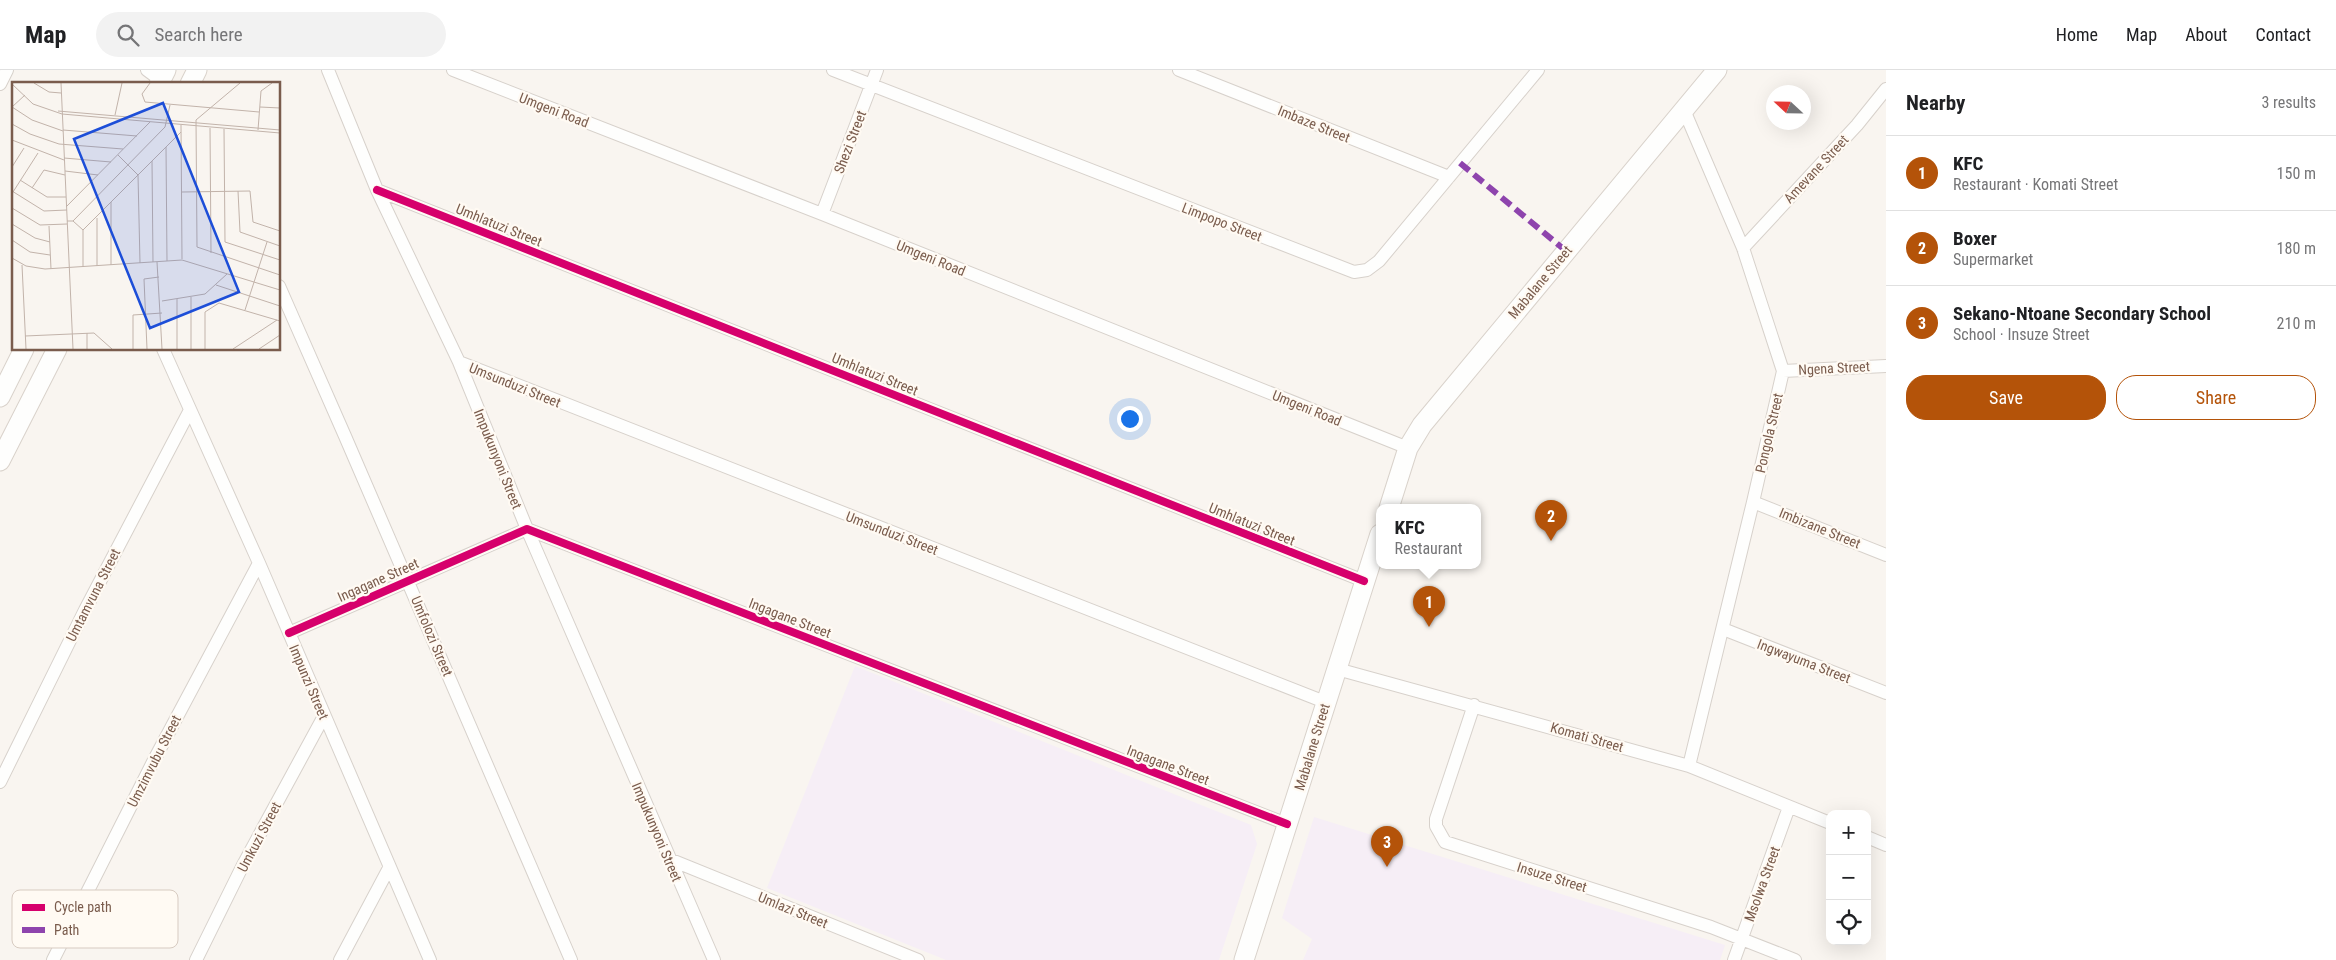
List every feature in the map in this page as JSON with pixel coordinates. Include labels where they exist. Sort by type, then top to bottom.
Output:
[{"type":"street","points":[[0,84],[7,70]]},
{"type":"street","points":[[191,82],[197,70]]},
{"type":"street","name":"Impukunyoni Street","points":[[328,70],[377,190],[459,362],[527,529],[714,960]]},
{"type":"street","name":"Umgeni Road","points":[[453,70],[822,214],[1408,448]]},
{"type":"street","name":"Limpopo Street","points":[[833,70],[1350,272],[1363,271],[1376,264],[1538,70]]},
{"type":"street","name":"Shezi Street","points":[[822,214],[877,70]]},
{"type":"street","name":"Imbaze Street","points":[[1179,70],[1449,177]]},
{"type":"street","name":"Mabalane Street","points":[[1390,504],[1408,448],[1443,397],[1717,70]]},
{"type":"street","name":"Amevane Street","points":[[1743,248],[1857,124],[1886,89]]},
{"type":"street","points":[[1684,110],[1743,248],[1783,371]]},
{"type":"street","name":"Umhlatuzi Street","points":[[377,190],[1364,582]]},
{"type":"street","name":"Umfolozi Street","points":[[280,288],[409,580],[483,758],[571,960]]},
{"type":"street","points":[[0,397],[24,350]]},
{"type":"street","points":[[0,461],[56,350]]},
{"type":"street","name":"Impunzi Street","points":[[163,350],[430,960]]},
{"type":"street","name":"Umsunduzi Street","points":[[459,362],[1325,702]]},
{"type":"street","name":"Ngena Street","points":[[1783,371],[1886,366]]},
{"type":"street","name":"Pongola Street","points":[[1689,766],[1783,371]]},
{"type":"street","name":"Umtamvuna Street","points":[[0,782],[125,533],[190,410]]},
{"type":"street","name":"Imbizane Street","points":[[1753,502],[1886,555]]},
{"type":"street","name":"Ingagane Street","points":[[288,633],[527,529],[1288,824]]},
{"type":"street","name":"Mabalane Street","points":[[1244,960],[1376,546]]},
{"type":"street","name":"Umzimvubu Street","points":[[88,890],[166,736],[258,563]]},
{"type":"street","name":"Ingwayuma Street","points":[[1723,629],[1886,693]]},
{"type":"street","name":"Komati Street","points":[[1337,669],[1474,705],[1689,766],[1826,821]]},
{"type":"street","name":"Insuze Street","points":[[1474,705],[1436,818],[1436,826],[1445,842],[1742,939],[1795,960]]},
{"type":"street","name":"Umkuzi Street","points":[[196,960],[248,856],[324,716]]},
{"type":"street","name":"Msolwa Street","points":[[1734,960],[1790,807]]},
{"type":"street","points":[[1871,839],[1886,845]]},
{"type":"street","name":"Umlazi Street","points":[[669,860],[918,960]]},
{"type":"street","points":[[340,960],[389,868]]},
{"type":"street","name":"Umzimvubu Street","points":[[52,960],[58,948]]},
{"type":"shaded area","points":[[855,666],[1251,825],[1257,844],[1219,960],[946,960],[767,888]]},
{"type":"shaded area","points":[[1314,817],[1725,945],[1720,960],[1303,960],[1312,939],[1282,918]]},
{"type":"marked path","points":[[1460,163],[1566,251]]},
{"type":"cycle path","points":[[377,190],[1364,581]]},
{"type":"cycle path","points":[[289,633],[527,529],[1287,824]]},
{"type":"place","name":"Boxer","points":[[1551,541]]},
{"type":"place","name":"KFC","points":[[1429,627]]},
{"type":"place","name":"Sekano-Ntoane Secondary School","points":[[1387,867]]}]
